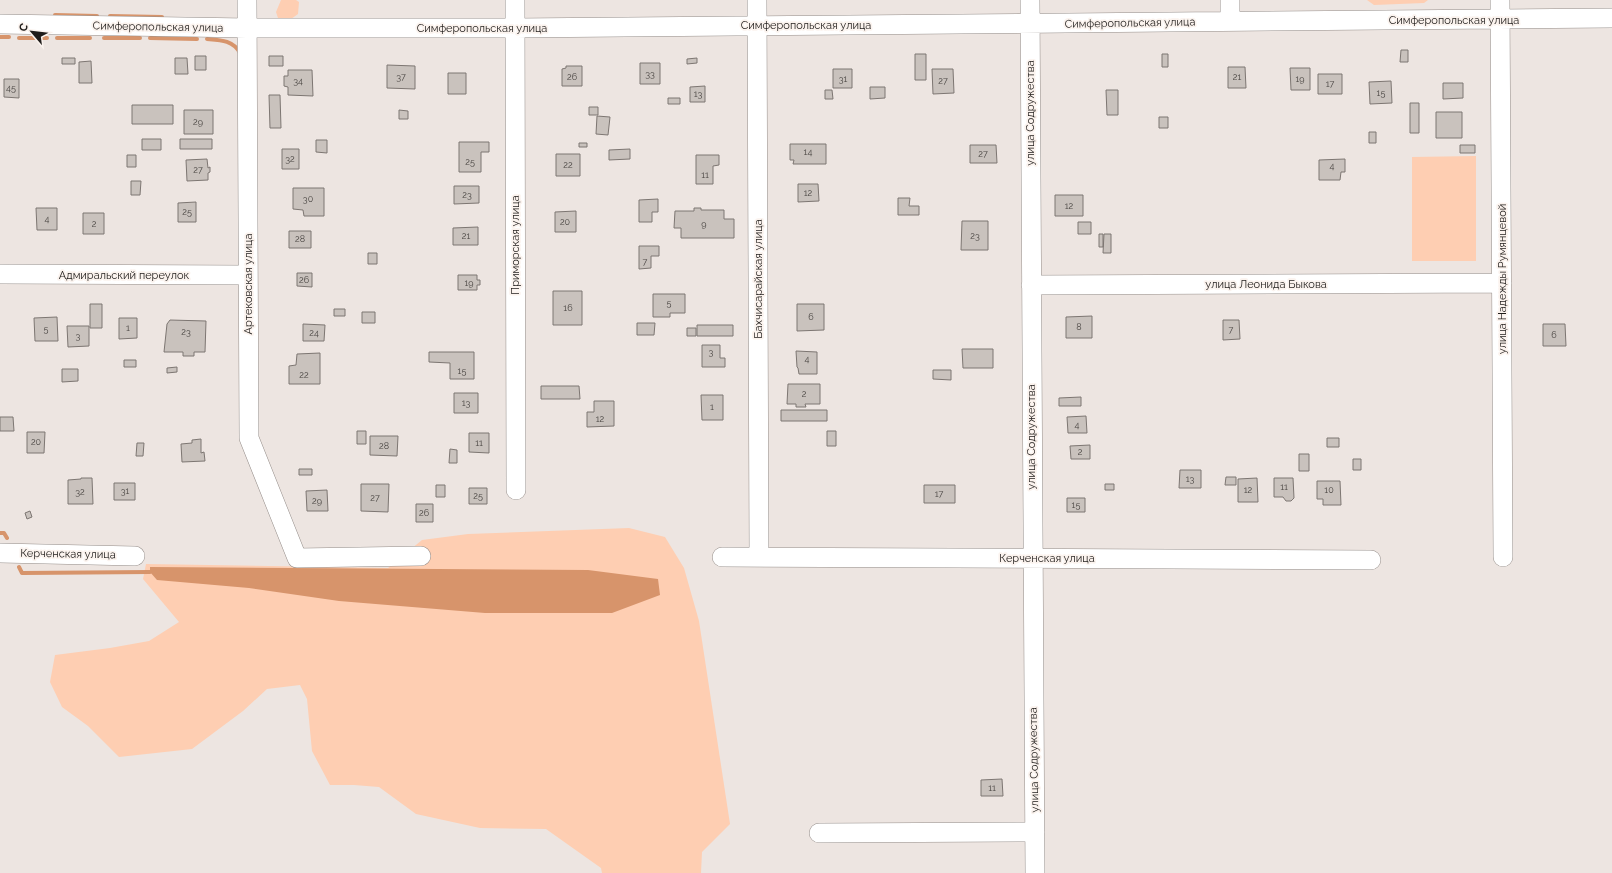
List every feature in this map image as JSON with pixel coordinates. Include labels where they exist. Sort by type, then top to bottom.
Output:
[{"type":"street","name":"Артековская улица","points":[[247,0],[247,275],[249,438],[297,558],[421,556]]},
{"type":"street","name":"Приморская улица","points":[[515,0],[516,490]]},
{"type":"street","name":"Бахчисарайская улица","points":[[757,0],[759,557]]},
{"type":"street","name":"улица Содружества","points":[[1030,0],[1035,873]]},
{"type":"street","points":[[1230,0],[1230,21]]},
{"type":"street","name":"улица Надежды Румянцевой","points":[[1500,0],[1503,557]]},
{"type":"street","name":"Симферопольская улица","points":[[0,24],[247,28],[515,28],[1612,18]]},
{"type":"street","name":"Адмиральский переулок","points":[[0,274],[247,275]]},
{"type":"street","name":"улица Леонида Быкова","points":[[1031,285],[1502,283]]},
{"type":"street","name":"Керченская улица","points":[[0,553],[136,556]]},
{"type":"street","name":"Керченская улица","points":[[722,557],[1371,560]]},
{"type":"street","points":[[819,833],[1035,832]]},
{"type":"shaded area","points":[[281,0],[296,0],[299,2],[298,14],[291,19],[278,18],[276,12]]},
{"type":"shaded area","points":[[1367,0],[1428,0],[1424,3],[1374,5]]},
{"type":"shaded area","points":[[1476,156],[1476,261],[1412,261],[1412,157]]},
{"type":"shaded area","points":[[629,528],[665,537],[684,568],[699,621],[730,824],[702,852],[701,873],[602,873],[601,868],[546,829],[480,828],[416,814],[379,787],[330,785],[312,751],[307,699],[300,685],[267,689],[243,711],[192,749],[119,757],[88,726],[62,707],[50,682],[55,655],[149,641],[179,622],[143,579],[146,564],[388,568],[422,540],[468,534]]},
{"type":"shaded area","points":[[150,567],[588,570],[658,579],[660,595],[612,613],[485,613],[339,601],[249,588],[157,580],[150,572]]},
{"type":"building","points":[[1401,50],[1408,50],[1408,62],[1400,62]]},
{"type":"building","points":[[915,54],[926,54],[926,80],[915,80]]},
{"type":"building","points":[[1162,54],[1168,54],[1168,67],[1162,67]]},
{"type":"building","points":[[195,56],[206,56],[206,70],[195,70]]},
{"type":"building","points":[[269,56],[283,56],[283,66],[269,66]]},
{"type":"building","points":[[62,58],[75,58],[75,64],[62,64]]},
{"type":"building","points":[[175,58],[187,58],[188,74],[175,74]]},
{"type":"building","points":[[697,58],[697,63],[687,64],[687,59]]},
{"type":"building","points":[[91,61],[92,83],[79,83],[79,62]]},
{"type":"building","points":[[640,63],[660,63],[660,84],[640,84]]},
{"type":"building","points":[[387,65],[415,66],[415,89],[387,88]]},
{"type":"building","points":[[566,66],[582,66],[582,86],[562,86],[562,69],[566,68]]},
{"type":"building","points":[[1228,67],[1245,67],[1246,88],[1228,88]]},
{"type":"building","points":[[1290,68],[1310,68],[1310,90],[1291,90]]},
{"type":"building","points":[[833,69],[852,69],[852,88],[833,88]]},
{"type":"building","points":[[932,69],[953,69],[954,93],[933,94]]},
{"type":"building","points":[[288,70],[312,70],[313,96],[288,95],[288,87],[284,86],[284,76],[288,76]]},
{"type":"building","points":[[448,73],[466,73],[466,94],[448,94]]},
{"type":"building","points":[[1318,74],[1342,74],[1342,94],[1318,94]]},
{"type":"building","points":[[4,79],[19,79],[19,98],[4,97]]},
{"type":"building","points":[[1391,81],[1392,103],[1370,104],[1369,82]]},
{"type":"building","points":[[1443,83],[1463,83],[1463,98],[1443,99]]},
{"type":"building","points":[[705,86],[705,102],[690,102],[690,87]]},
{"type":"building","points":[[870,87],[885,87],[885,98],[870,99]]},
{"type":"building","points":[[825,90],[832,90],[833,99],[825,99]]},
{"type":"building","points":[[1106,90],[1118,90],[1118,115],[1107,115]]},
{"type":"building","points":[[269,95],[280,95],[281,128],[270,128]]},
{"type":"building","points":[[668,98],[680,98],[680,104],[668,104]]},
{"type":"building","points":[[1410,103],[1419,103],[1419,133],[1410,133]]},
{"type":"building","points":[[132,105],[173,105],[173,124],[132,124]]},
{"type":"building","points":[[589,107],[598,107],[598,115],[589,115]]},
{"type":"building","points":[[184,110],[213,110],[213,134],[184,134]]},
{"type":"building","points":[[399,110],[408,111],[408,119],[399,119]]},
{"type":"building","points":[[1436,112],[1462,112],[1462,138],[1436,138]]},
{"type":"building","points":[[597,116],[610,117],[608,135],[596,134]]},
{"type":"building","points":[[1159,117],[1168,117],[1168,128],[1159,128]]},
{"type":"building","points":[[1369,132],[1376,132],[1376,143],[1369,143]]},
{"type":"building","points":[[142,139],[161,139],[161,150],[142,150]]},
{"type":"building","points":[[180,139],[212,139],[212,149],[180,149]]},
{"type":"building","points":[[316,140],[327,140],[327,153],[316,152]]},
{"type":"building","points":[[459,142],[489,142],[489,152],[481,152],[481,172],[459,172]]},
{"type":"building","points":[[579,143],[587,143],[587,147],[579,147]]},
{"type":"building","points":[[790,144],[826,144],[826,164],[793,164],[794,160],[790,160]]},
{"type":"building","points":[[970,145],[996,145],[997,163],[970,163]]},
{"type":"building","points":[[1460,145],[1475,145],[1475,153],[1460,153]]},
{"type":"building","points":[[282,149],[299,149],[299,169],[282,169]]},
{"type":"building","points":[[630,149],[630,159],[609,160],[609,150]]},
{"type":"building","points":[[556,154],[580,154],[580,176],[556,176]]},
{"type":"building","points":[[127,155],[136,155],[136,167],[127,167]]},
{"type":"building","points":[[696,155],[719,155],[719,165],[713,166],[713,184],[696,184]]},
{"type":"building","points":[[207,159],[208,168],[210,167],[208,180],[187,181],[186,160]]},
{"type":"building","points":[[1345,159],[1345,172],[1341,172],[1340,180],[1319,180],[1319,160]]},
{"type":"building","points":[[131,181],[141,181],[140,195],[131,195]]},
{"type":"building","points":[[798,184],[818,184],[819,201],[798,202]]},
{"type":"building","points":[[454,186],[479,186],[479,203],[454,204]]},
{"type":"building","points":[[293,188],[324,188],[324,216],[304,216],[303,210],[293,209]]},
{"type":"building","points":[[1055,195],[1083,195],[1083,216],[1055,216]]},
{"type":"building","points":[[898,198],[910,198],[909,206],[919,206],[919,215],[898,215]]},
{"type":"building","points":[[658,199],[658,212],[652,212],[652,222],[639,222],[639,200]]},
{"type":"building","points":[[196,202],[196,222],[178,222],[178,203]]},
{"type":"building","points":[[36,208],[57,208],[57,230],[37,230]]},
{"type":"building","points":[[694,208],[701,208],[701,210],[724,210],[724,219],[734,219],[734,238],[681,238],[681,228],[674,228],[675,211],[694,211]]},
{"type":"building","points":[[576,211],[576,232],[555,232],[555,212]]},
{"type":"building","points":[[83,213],[104,213],[104,234],[83,234]]},
{"type":"building","points":[[962,221],[988,221],[988,250],[961,250]]},
{"type":"building","points":[[1078,222],[1091,222],[1091,234],[1078,234]]},
{"type":"building","points":[[478,227],[478,245],[453,245],[453,228]]},
{"type":"building","points":[[289,231],[311,231],[311,248],[289,248]]},
{"type":"building","points":[[1099,234],[1103,234],[1103,247],[1099,247]]},
{"type":"building","points":[[1104,234],[1111,234],[1111,253],[1103,253]]},
{"type":"building","points":[[639,246],[659,246],[659,256],[651,256],[651,268],[639,269]]},
{"type":"building","points":[[368,253],[377,253],[377,264],[368,264]]},
{"type":"building","points":[[297,273],[312,273],[312,287],[297,286]]},
{"type":"building","points":[[458,275],[477,275],[477,280],[480,280],[480,285],[477,285],[477,290],[458,290]]},
{"type":"building","points":[[553,291],[582,291],[582,325],[553,325]]},
{"type":"building","points":[[653,294],[685,294],[685,313],[670,313],[670,317],[653,317]]},
{"type":"building","points":[[90,304],[102,304],[102,328],[90,328]]},
{"type":"building","points":[[797,304],[824,304],[824,330],[797,331]]},
{"type":"building","points":[[334,309],[345,309],[345,316],[334,316]]},
{"type":"building","points":[[362,312],[375,312],[375,323],[362,323]]},
{"type":"building","points":[[1092,316],[1092,338],[1066,338],[1066,317]]},
{"type":"building","points":[[57,317],[58,341],[35,341],[34,318]]},
{"type":"building","points":[[119,318],[137,318],[137,338],[119,339]]},
{"type":"building","points":[[170,320],[206,321],[205,352],[194,352],[194,356],[183,356],[183,352],[164,352],[167,324]]},
{"type":"building","points":[[1223,320],[1239,320],[1240,339],[1223,340]]},
{"type":"building","points":[[637,323],[655,323],[654,335],[637,335]]},
{"type":"building","points":[[303,324],[325,325],[324,341],[303,341]]},
{"type":"building","points":[[1543,324],[1565,324],[1566,346],[1543,346]]},
{"type":"building","points":[[697,325],[733,325],[733,336],[697,336]]},
{"type":"building","points":[[67,326],[89,326],[89,346],[68,347]]},
{"type":"building","points":[[687,328],[696,328],[696,336],[687,336]]},
{"type":"building","points":[[702,345],[720,345],[720,358],[725,358],[725,367],[702,367]]},
{"type":"building","points":[[962,349],[993,349],[993,368],[963,368]]},
{"type":"building","points":[[796,351],[817,352],[817,374],[799,374]]},
{"type":"building","points":[[429,352],[474,352],[474,379],[450,379],[450,363],[429,362]]},
{"type":"building","points":[[320,353],[320,384],[289,384],[289,366],[296,365],[297,354]]},
{"type":"building","points":[[124,360],[136,360],[136,367],[124,367]]},
{"type":"building","points":[[177,367],[177,372],[167,373],[167,368]]},
{"type":"building","points":[[62,369],[78,369],[78,381],[62,382]]},
{"type":"building","points":[[933,370],[951,370],[951,380],[933,379]]},
{"type":"building","points":[[788,384],[820,384],[820,404],[805,404],[806,407],[796,407],[796,404],[787,404]]},
{"type":"building","points":[[541,386],[579,386],[580,399],[541,399]]},
{"type":"building","points":[[454,393],[478,393],[478,413],[454,413]]},
{"type":"building","points":[[701,395],[723,395],[723,420],[702,420]]},
{"type":"building","points":[[1081,397],[1081,406],[1059,406],[1059,398]]},
{"type":"building","points":[[594,401],[614,401],[614,426],[587,427],[587,412],[594,412]]},
{"type":"building","points":[[781,410],[827,410],[827,421],[781,421]]},
{"type":"building","points":[[1086,416],[1087,433],[1068,433],[1067,417]]},
{"type":"building","points":[[0,417],[13,417],[14,431],[0,431]]},
{"type":"building","points":[[357,431],[366,431],[366,444],[357,444]]},
{"type":"building","points":[[827,431],[836,431],[836,446],[827,446]]},
{"type":"building","points":[[27,432],[45,432],[44,453],[27,453]]},
{"type":"building","points":[[469,433],[489,433],[489,453],[469,452]]},
{"type":"building","points":[[370,436],[398,436],[397,456],[370,455]]},
{"type":"building","points":[[1327,438],[1339,438],[1339,447],[1327,447]]},
{"type":"building","points":[[201,439],[201,453],[204,452],[205,461],[182,462],[181,444],[192,443],[192,440]]},
{"type":"building","points":[[137,443],[144,443],[143,456],[136,456]]},
{"type":"building","points":[[1090,445],[1090,459],[1071,459],[1070,446]]},
{"type":"building","points":[[450,449],[457,450],[457,463],[449,463]]},
{"type":"building","points":[[1299,454],[1309,454],[1309,471],[1299,471]]},
{"type":"building","points":[[1353,459],[1361,459],[1361,470],[1353,470]]},
{"type":"building","points":[[299,469],[312,469],[312,475],[299,475]]},
{"type":"building","points":[[1180,470],[1201,470],[1201,488],[1179,488]]},
{"type":"building","points":[[1226,477],[1236,477],[1236,485],[1225,485]]},
{"type":"building","points":[[92,478],[93,504],[68,504],[68,480]]},
{"type":"building","points":[[1257,478],[1258,502],[1238,502],[1238,479]]},
{"type":"building","points":[[1274,478],[1293,478],[1294,498],[1291,501],[1286,501],[1283,497],[1274,497]]},
{"type":"building","points":[[1317,481],[1340,481],[1341,505],[1323,505],[1323,499],[1317,499]]},
{"type":"building","points":[[114,483],[135,483],[135,500],[114,500]]},
{"type":"building","points":[[361,484],[389,484],[388,512],[361,511]]},
{"type":"building","points":[[1105,484],[1114,484],[1114,490],[1105,490]]},
{"type":"building","points":[[436,485],[445,485],[445,497],[436,497]]},
{"type":"building","points":[[924,485],[955,485],[955,503],[924,503]]},
{"type":"building","points":[[469,488],[487,488],[487,504],[469,504]]},
{"type":"building","points":[[327,490],[328,511],[307,511],[306,491]]},
{"type":"building","points":[[1067,498],[1085,498],[1085,512],[1067,512]]},
{"type":"building","points":[[416,504],[433,504],[433,522],[416,522]]},
{"type":"building","points":[[30,511],[32,517],[27,519],[25,513]]},
{"type":"building","points":[[1002,779],[1003,796],[981,796],[981,780]]},
{"type":"waterway","points":[[55,15],[97,16]]},
{"type":"waterway","points":[[110,16],[162,17]]},
{"type":"waterway","points":[[0,37],[9,37]]},
{"type":"waterway","points":[[19,38],[47,38]]},
{"type":"waterway","points":[[57,38],[90,38]]},
{"type":"waterway","points":[[104,38],[140,38]]},
{"type":"waterway","points":[[150,38],[197,39]]},
{"type":"waterway","points":[[207,39],[221,40],[230,43],[234,45],[240,53]]},
{"type":"waterway","points":[[0,533],[4,533],[7,538]]},
{"type":"waterway","points":[[19,567],[22,573],[150,572]]}]
